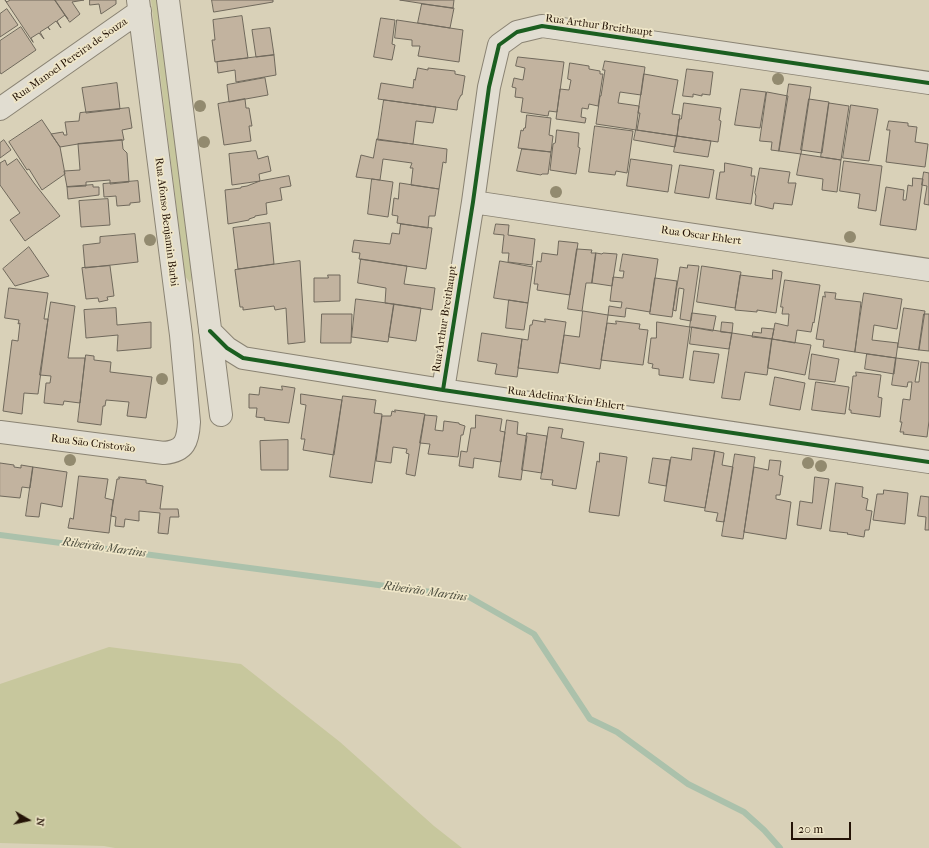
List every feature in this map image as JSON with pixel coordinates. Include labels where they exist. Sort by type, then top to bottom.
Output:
[{"type":"street","points":[[168,0],[221,415]]},
{"type":"street","name":"Rua Manoel Pereira de Souza","points":[[0,109],[139,6]]},
{"type":"street","name":"Rua Afonso Benjamin Barbi","points":[[139,6],[181,335],[189,422],[188,436],[184,444]]},
{"type":"street","name":"Rua Arthur Breithaupt","points":[[442,390],[473,202],[489,87],[500,46],[517,32],[542,26],[929,83]]},
{"type":"street","name":"Rua Oscar Ehlert","points":[[473,202],[929,270]]},
{"type":"street","points":[[181,335],[210,332]]},
{"type":"street","name":"Rua Adelina Klein Ehlert","points":[[210,332],[227,348],[243,358],[442,390],[929,462]]},
{"type":"street","name":"Rua São Cristovão","points":[[0,432],[164,453],[174,452],[184,444]]},
{"type":"green space","points":[[151,0],[159,0],[193,274],[190,283],[185,276]]},
{"type":"green space","points":[[109,647],[241,664],[340,742],[434,826],[462,848],[115,848],[104,846],[0,843],[0,684]]},
{"type":"building","points":[[5,0],[7,2],[10,0],[55,0],[68,19],[65,15],[57,21],[61,28],[56,21],[40,32],[44,39],[39,33],[31,38],[33,42]]},
{"type":"building","points":[[55,0],[84,0],[72,2],[80,14],[70,22]]},
{"type":"building","points":[[90,0],[116,0],[116,4],[101,14],[99,4],[90,5]]},
{"type":"building","points":[[212,0],[273,0],[273,2],[214,12]]},
{"type":"building","points":[[400,0],[454,0],[453,8]]},
{"type":"building","points":[[422,4],[454,8],[450,28],[418,23]]},
{"type":"building","points":[[7,9],[18,25],[0,37],[0,14]]},
{"type":"building","points":[[242,16],[248,58],[215,62],[212,40],[215,40],[213,20]]},
{"type":"building","points":[[381,18],[395,20],[392,44],[395,45],[392,60],[374,57]]},
{"type":"building","points":[[397,20],[463,30],[459,62],[418,56],[420,46],[412,46],[412,40],[395,38]]},
{"type":"building","points":[[21,27],[36,50],[1,74],[0,41]]},
{"type":"building","points":[[270,28],[274,55],[256,57],[252,30]]},
{"type":"building","points":[[274,55],[276,75],[236,82],[235,70],[218,73],[217,62]]},
{"type":"building","points":[[518,57],[564,62],[557,112],[549,111],[548,116],[521,112],[523,98],[515,97],[516,88],[512,87],[514,78],[523,80],[525,68],[516,66]]},
{"type":"building","points":[[605,61],[645,67],[641,95],[620,92],[618,103],[639,106],[636,130],[596,124],[605,70],[603,70]]},
{"type":"building","points":[[570,63],[589,66],[589,69],[600,71],[600,74],[603,74],[598,106],[589,104],[588,109],[582,108],[581,117],[586,118],[585,123],[556,119],[560,89],[569,90],[571,80],[568,79]]},
{"type":"building","points":[[418,68],[455,71],[455,74],[465,76],[462,95],[458,101],[457,110],[378,99],[381,83],[413,88],[414,79],[415,80]]},
{"type":"building","points":[[687,69],[713,72],[710,95],[702,94],[702,96],[693,94],[693,97],[683,96]]},
{"type":"building","points":[[644,74],[678,80],[672,114],[680,115],[677,136],[637,130]]},
{"type":"building","points":[[265,78],[268,95],[229,102],[227,85]]},
{"type":"building","points":[[117,83],[120,109],[86,113],[82,88]]},
{"type":"building","points":[[789,84],[811,87],[801,154],[779,151]]},
{"type":"building","points":[[741,89],[766,92],[760,128],[735,125]]},
{"type":"building","points":[[767,92],[788,96],[779,151],[771,150],[772,142],[760,141]]},
{"type":"building","points":[[245,99],[246,108],[249,108],[252,126],[249,126],[251,141],[224,145],[218,104]]},
{"type":"building","points":[[809,99],[829,102],[822,153],[801,150]]},
{"type":"building","points":[[384,100],[436,107],[433,123],[416,121],[413,144],[378,140]]},
{"type":"building","points":[[684,103],[721,108],[718,142],[677,136],[679,119],[681,119]]},
{"type":"building","points":[[829,103],[849,106],[841,160],[821,157]]},
{"type":"building","points":[[851,105],[878,109],[869,161],[843,158]]},
{"type":"building","points":[[129,108],[132,128],[122,130],[124,140],[60,147],[51,134],[63,132],[64,135],[67,135],[65,122],[79,121],[80,113]]},
{"type":"building","points":[[527,115],[551,118],[549,135],[553,136],[551,152],[518,148],[521,130],[523,131],[525,128]]},
{"type":"building","points":[[42,120],[60,147],[65,174],[42,190],[9,142]]},
{"type":"building","points":[[889,121],[908,123],[908,126],[917,127],[915,142],[928,144],[925,167],[886,162],[890,130],[887,130]]},
{"type":"building","points":[[595,126],[633,131],[627,173],[616,171],[615,175],[589,172]]},
{"type":"building","points":[[557,130],[579,133],[578,147],[580,148],[576,174],[550,170],[553,144],[555,143]]},
{"type":"building","points":[[636,130],[677,136],[675,147],[634,140]]},
{"type":"building","points":[[677,136],[711,141],[708,157],[674,152]]},
{"type":"building","points":[[377,139],[447,149],[446,163],[443,162],[439,189],[411,185],[413,168],[410,168],[412,163],[383,159],[380,180],[356,177],[361,155],[373,158]]},
{"type":"building","points":[[4,140],[11,150],[0,158],[0,143]]},
{"type":"building","points":[[122,140],[123,149],[127,153],[129,182],[110,184],[110,180],[86,182],[86,186],[67,187],[64,171],[80,170],[78,144]]},
{"type":"building","points":[[522,149],[551,152],[548,174],[541,175],[517,171]]},
{"type":"building","points":[[256,151],[258,159],[268,156],[271,171],[259,174],[260,181],[232,185],[229,154]]},
{"type":"building","points":[[801,154],[841,160],[837,192],[822,190],[823,179],[797,175]]},
{"type":"building","points":[[17,159],[60,216],[25,241],[10,220],[20,213],[0,185],[0,163],[5,160],[7,165]]},
{"type":"building","points":[[631,159],[672,165],[668,192],[627,186]]},
{"type":"building","points":[[844,161],[882,166],[876,211],[858,208],[860,194],[840,191]]},
{"type":"building","points":[[725,163],[752,168],[751,176],[755,176],[751,204],[716,199],[720,172],[724,172]]},
{"type":"building","points":[[680,165],[714,170],[709,198],[675,193]]},
{"type":"building","points":[[760,168],[790,172],[788,183],[796,183],[792,205],[774,203],[773,209],[755,205],[755,193]]},
{"type":"building","points":[[924,172],[929,173],[929,205],[924,204],[927,186],[922,185]]},
{"type":"building","points":[[289,176],[291,186],[280,188],[282,200],[266,203],[267,214],[255,216],[249,220],[228,224],[225,190],[241,188],[260,181]]},
{"type":"building","points":[[913,178],[923,179],[916,230],[880,225],[886,187],[904,190],[903,200],[906,200],[908,185],[912,186]]},
{"type":"building","points":[[372,179],[393,182],[388,217],[368,214]]},
{"type":"building","points":[[138,181],[140,202],[130,203],[130,205],[117,206],[116,196],[104,197],[103,184]]},
{"type":"building","points":[[400,183],[439,189],[435,216],[429,216],[428,228],[397,223],[398,216],[392,215],[394,198],[398,199]]},
{"type":"building","points":[[93,185],[93,187],[99,187],[99,195],[68,199],[67,187]]},
{"type":"building","points":[[108,199],[110,225],[81,227],[79,201]]},
{"type":"building","points":[[270,223],[274,264],[238,269],[233,228]]},
{"type":"building","points":[[401,224],[432,228],[426,269],[359,259],[360,253],[352,252],[354,240],[390,244],[392,233],[399,234]]},
{"type":"building","points":[[496,224],[509,225],[508,235],[535,239],[532,265],[508,262],[509,253],[502,253],[504,235],[494,234]]},
{"type":"building","points":[[135,234],[138,262],[85,268],[83,245],[100,243],[100,237]]},
{"type":"building","points":[[559,241],[578,243],[570,295],[537,290],[538,284],[534,284],[537,261],[541,262],[542,253],[557,255]]},
{"type":"building","points":[[29,247],[49,276],[15,286],[3,269]]},
{"type":"building","points":[[577,249],[592,250],[591,253],[596,253],[592,283],[586,283],[582,311],[568,309]]},
{"type":"building","points":[[596,253],[617,254],[612,286],[592,283]]},
{"type":"building","points":[[623,254],[658,259],[650,312],[626,308],[625,317],[608,315],[609,306],[621,308],[622,302],[610,301],[613,277],[623,278],[624,271],[620,271]]},
{"type":"building","points":[[361,259],[407,266],[404,284],[435,288],[432,310],[385,303],[386,288],[358,283]]},
{"type":"building","points":[[300,261],[305,342],[288,344],[286,308],[275,310],[274,306],[243,310],[243,307],[240,307],[235,270]]},
{"type":"building","points":[[500,261],[533,267],[528,303],[494,298]]},
{"type":"building","points":[[688,265],[699,266],[691,321],[680,319],[684,289],[679,288],[676,311],[673,310],[680,267],[687,268]]},
{"type":"building","points":[[110,266],[114,296],[107,297],[108,300],[99,302],[98,298],[86,299],[82,268]]},
{"type":"building","points":[[702,266],[741,272],[735,308],[697,302]]},
{"type":"building","points":[[773,270],[782,272],[776,313],[757,310],[757,312],[735,310],[740,275],[772,279]]},
{"type":"building","points":[[328,275],[340,275],[340,301],[314,302],[314,278],[328,278]]},
{"type":"building","points":[[655,278],[677,281],[672,317],[650,314]]},
{"type":"building","points":[[785,280],[820,285],[814,323],[813,322],[811,332],[797,330],[795,343],[772,339],[775,323],[788,326],[789,314],[782,314],[783,307],[781,307]]},
{"type":"building","points":[[9,288],[48,293],[44,319],[48,319],[38,394],[24,393],[22,414],[3,411],[12,340],[18,341],[20,323],[18,324],[19,320],[5,318]]},
{"type":"building","points":[[825,292],[836,293],[835,299],[861,302],[855,352],[823,347],[824,340],[816,339],[823,296],[825,297]]},
{"type":"building","points":[[864,293],[902,299],[897,329],[874,325],[872,340],[898,343],[896,358],[855,352]]},
{"type":"building","points":[[356,299],[394,304],[388,342],[352,337]]},
{"type":"building","points":[[509,300],[528,303],[524,330],[506,328]]},
{"type":"building","points":[[51,302],[75,306],[68,358],[85,358],[80,403],[64,401],[63,405],[44,403],[46,383],[50,383],[51,376],[40,375]]},
{"type":"building","points":[[394,304],[421,308],[416,341],[389,337]]},
{"type":"building","points":[[116,308],[117,325],[151,322],[151,348],[117,351],[118,335],[86,338],[84,310]]},
{"type":"building","points":[[904,308],[925,311],[919,350],[898,347]]},
{"type":"building","points":[[583,311],[608,315],[600,369],[560,363],[564,335],[579,337]]},
{"type":"building","points":[[692,313],[716,316],[713,331],[690,327]]},
{"type":"building","points":[[322,314],[352,314],[351,343],[321,343]]},
{"type":"building","points":[[924,314],[929,314],[929,351],[919,350]]},
{"type":"building","points":[[545,319],[566,322],[558,373],[518,368],[522,339],[528,340],[530,325],[532,325],[533,320],[545,322]]},
{"type":"building","points":[[616,321],[640,324],[639,329],[648,330],[643,365],[601,360],[607,323],[616,324]]},
{"type":"building","points":[[657,322],[690,327],[683,378],[659,375],[659,369],[652,368],[653,364],[648,363],[651,338],[656,338]]},
{"type":"building","points":[[722,322],[733,323],[732,333],[721,332]]},
{"type":"building","points":[[692,327],[732,333],[729,349],[690,344]]},
{"type":"building","points":[[762,328],[774,329],[772,339],[752,337],[753,332],[761,333]]},
{"type":"building","points":[[482,333],[522,339],[517,377],[495,374],[497,364],[478,361]]},
{"type":"building","points":[[732,333],[772,339],[767,375],[745,372],[740,400],[722,398]]},
{"type":"building","points":[[772,339],[811,345],[805,375],[768,368]]},
{"type":"building","points":[[694,351],[719,354],[714,383],[690,380]]},
{"type":"building","points":[[812,354],[839,359],[835,382],[809,379]]},
{"type":"building","points":[[867,354],[896,358],[894,374],[865,369]]},
{"type":"building","points":[[86,355],[94,356],[94,360],[111,362],[110,372],[152,377],[146,418],[127,416],[129,402],[106,400],[105,406],[103,406],[101,425],[78,422]]},
{"type":"building","points":[[896,358],[919,361],[915,382],[919,382],[921,362],[929,363],[929,421],[927,437],[903,434],[904,432],[900,432],[903,399],[910,400],[912,382],[908,382],[907,387],[892,385]]},
{"type":"building","points":[[856,372],[881,375],[878,397],[882,398],[880,417],[851,413],[851,410],[849,410],[853,376],[856,376]]},
{"type":"building","points":[[775,377],[805,383],[800,410],[770,405]]},
{"type":"building","points":[[816,382],[849,387],[845,414],[812,410]]},
{"type":"building","points":[[282,386],[295,388],[289,423],[264,420],[265,418],[256,417],[257,408],[249,408],[249,394],[259,395],[260,387],[282,390]]},
{"type":"building","points":[[301,394],[342,400],[334,455],[303,450],[305,439],[301,439],[306,405],[301,404]]},
{"type":"building","points":[[343,396],[376,400],[374,413],[382,414],[372,483],[330,477]]},
{"type":"building","points":[[395,410],[425,414],[415,476],[406,474],[409,454],[406,453],[407,449],[393,447],[391,463],[376,461],[382,416],[391,416],[392,411],[395,412]]},
{"type":"building","points":[[425,415],[437,416],[435,430],[443,431],[444,421],[459,423],[465,426],[463,435],[461,435],[458,457],[428,454],[430,444],[420,443]]},
{"type":"building","points":[[476,415],[502,419],[500,431],[505,432],[501,462],[474,458],[473,468],[459,466],[461,451],[467,452],[471,428],[475,428]]},
{"type":"building","points":[[507,420],[518,422],[517,434],[527,436],[521,480],[499,477]]},
{"type":"building","points":[[549,427],[563,429],[561,438],[584,442],[576,489],[552,485],[553,480],[541,479]]},
{"type":"building","points":[[527,433],[547,436],[542,473],[522,470]]},
{"type":"building","points":[[288,440],[288,470],[261,470],[260,441]]},
{"type":"building","points":[[693,448],[715,451],[705,508],[664,501],[671,457],[691,460]]},
{"type":"building","points":[[715,451],[724,453],[722,465],[733,467],[724,522],[716,521],[718,513],[705,511]]},
{"type":"building","points":[[600,453],[627,457],[619,516],[589,512],[597,461],[599,462]]},
{"type":"building","points":[[735,454],[755,457],[743,539],[722,536]]},
{"type":"building","points":[[653,458],[670,460],[666,486],[649,483]]},
{"type":"building","points":[[770,460],[781,461],[779,475],[783,476],[780,495],[776,495],[776,499],[791,502],[786,539],[744,532],[754,467],[768,470]]},
{"type":"building","points":[[0,463],[14,465],[14,467],[21,468],[21,465],[33,467],[30,488],[22,487],[20,498],[0,496]]},
{"type":"building","points":[[33,467],[67,472],[62,507],[41,503],[39,517],[26,516]]},
{"type":"building","points":[[79,476],[108,479],[105,498],[113,500],[109,533],[68,528],[70,518],[73,519]]},
{"type":"building","points":[[119,477],[146,480],[146,483],[163,486],[160,509],[178,509],[179,517],[170,517],[168,534],[158,533],[160,513],[139,511],[139,521],[125,519],[124,527],[115,526],[116,517],[111,516],[117,479],[119,479]]},
{"type":"building","points":[[815,477],[829,479],[821,529],[797,525],[800,501],[812,503]]},
{"type":"building","points":[[836,483],[863,487],[862,497],[868,499],[866,510],[872,511],[869,530],[865,530],[864,537],[830,531]]},
{"type":"building","points":[[884,490],[908,493],[905,524],[873,520],[877,494],[883,494]]},
{"type":"building","points":[[921,496],[929,497],[929,530],[925,530],[926,517],[918,516]]},
{"type":"waterway","name":"Ribeirão Martins","points":[[0,535],[469,597],[534,634],[590,719],[617,732],[688,784],[744,812],[764,830],[780,848]]},
{"type":"cycle path","points":[[443,390],[473,202],[489,87],[499,45],[517,32],[542,26],[929,83]]},
{"type":"cycle path","points":[[210,331],[227,348],[243,358],[443,390],[929,462]]}]
